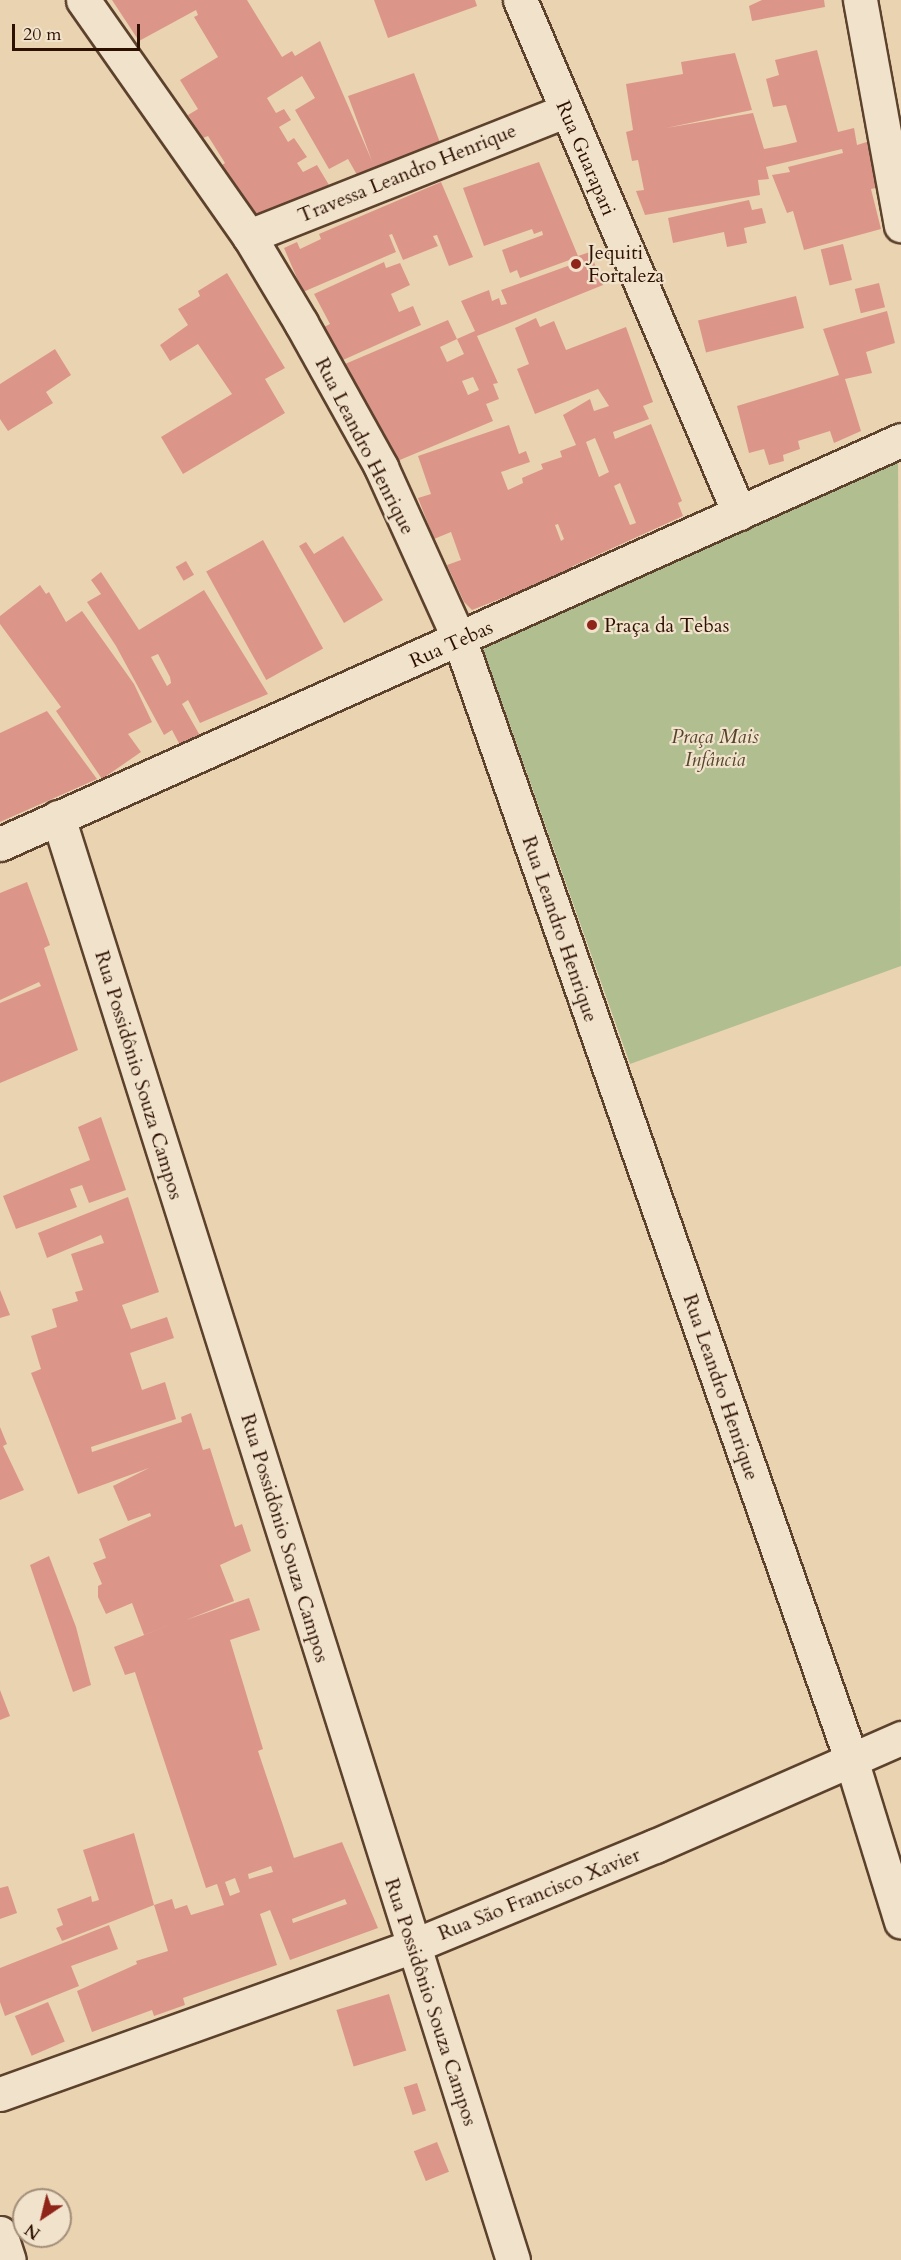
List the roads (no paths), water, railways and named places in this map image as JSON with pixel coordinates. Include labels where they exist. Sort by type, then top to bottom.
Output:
[{"type":"street","name":"Rua Leandro Henrique","points":[[83,0],[249,236],[381,467],[460,640],[851,1759],[901,1922]]},
{"type":"street","name":"Rua Guarapari","points":[[520,0],[739,513]]},
{"type":"street","points":[[860,0],[901,225]]},
{"type":"street","name":"Travessa Leandro Henrique","points":[[249,236],[566,111]]},
{"type":"street","name":"Rua Tebas","points":[[0,844],[901,442]]},
{"type":"street","name":"Rua Possidônio Souza Campos","points":[[58,817],[513,2260]]},
{"type":"street","name":"Rua São Francisco Xavier","points":[[0,2094],[413,1946],[655,1846],[901,1738]]},
{"type":"street","points":[[0,2233],[9,2260]]},
{"type":"place","name":"Jequiti Fortaleza","points":[[576,264]]},
{"type":"place","name":"Praça da Tebas","points":[[592,625]]},
{"type":"park label","name":"Praça Mais Infância","points":[[715,748]]}]
